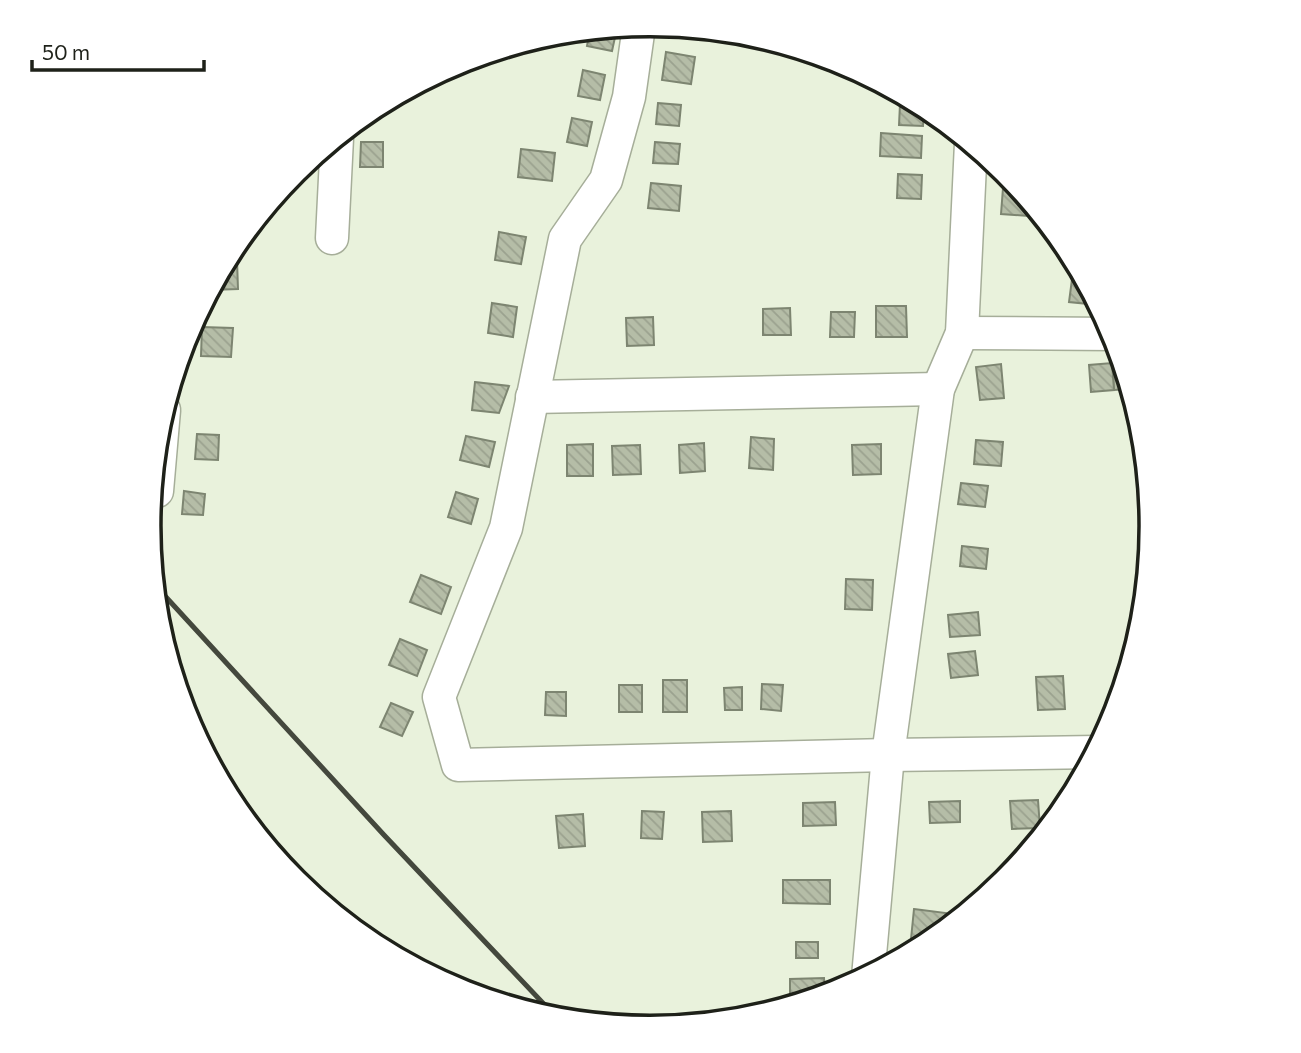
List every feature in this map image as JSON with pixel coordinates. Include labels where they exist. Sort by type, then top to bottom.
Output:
[{"type":"street","points":[[637,37],[629,97],[606,180],[565,239],[506,528],[439,697],[458,765],[1085,752]]},
{"type":"street","points":[[332,237],[336,151]]},
{"type":"street","points":[[869,965],[888,755],[938,389],[962,333],[970,156]]},
{"type":"street","points":[[962,333],[1101,334]]},
{"type":"street","points":[[533,397],[938,389]]},
{"type":"building","points":[[615,38],[612,51],[587,46],[588,41]]},
{"type":"building","points":[[666,52],[695,57],[691,84],[662,80]]},
{"type":"building","points":[[583,70],[605,75],[600,100],[578,96]]},
{"type":"building","points":[[658,103],[681,105],[679,126],[656,124]]},
{"type":"building","points":[[900,105],[923,119],[923,126],[899,125]]},
{"type":"building","points":[[572,118],[592,122],[587,146],[567,142]]},
{"type":"building","points":[[881,133],[922,136],[921,158],[880,156]]},
{"type":"building","points":[[361,142],[383,142],[383,167],[360,167]]},
{"type":"building","points":[[655,142],[680,144],[678,164],[653,163]]},
{"type":"building","points":[[521,149],[555,153],[552,181],[518,177]]},
{"type":"building","points":[[898,174],[922,175],[921,199],[897,198]]},
{"type":"building","points":[[651,183],[681,186],[679,211],[648,208]]},
{"type":"building","points":[[1003,188],[1028,215],[1028,216],[1001,214]]},
{"type":"building","points":[[499,232],[526,237],[521,264],[495,260]]},
{"type":"building","points":[[237,264],[238,289],[222,290]]},
{"type":"building","points":[[1072,277],[1087,304],[1069,302]]},
{"type":"building","points":[[492,303],[517,307],[513,337],[488,333]]},
{"type":"building","points":[[876,306],[906,306],[907,337],[876,337]]},
{"type":"building","points":[[790,308],[791,335],[763,335],[763,309]]},
{"type":"building","points":[[831,312],[855,312],[854,337],[830,337]]},
{"type":"building","points":[[653,317],[654,345],[627,346],[626,318]]},
{"type":"building","points":[[203,327],[233,328],[231,357],[201,356]]},
{"type":"building","points":[[1112,363],[1114,390],[1091,392],[1089,365]]},
{"type":"building","points":[[1001,364],[1004,398],[980,400],[976,367]]},
{"type":"building","points":[[1112,364],[1121,390],[1114,390]]},
{"type":"building","points":[[475,382],[509,386],[499,413],[472,410]]},
{"type":"building","points":[[197,434],[219,435],[218,460],[195,459]]},
{"type":"building","points":[[466,436],[495,442],[489,467],[460,460]]},
{"type":"building","points":[[751,437],[774,439],[773,470],[749,468]]},
{"type":"building","points":[[976,440],[1003,442],[1001,466],[974,464]]},
{"type":"building","points":[[704,443],[705,471],[680,473],[679,445]]},
{"type":"building","points":[[593,444],[593,476],[567,476],[567,445]]},
{"type":"building","points":[[881,444],[881,474],[853,475],[852,445]]},
{"type":"building","points":[[640,445],[641,474],[613,475],[612,446]]},
{"type":"building","points":[[961,483],[988,486],[985,507],[958,504]]},
{"type":"building","points":[[184,491],[205,494],[203,515],[182,514]]},
{"type":"building","points":[[456,492],[478,499],[471,524],[448,517]]},
{"type":"building","points":[[962,546],[988,549],[986,569],[960,566]]},
{"type":"building","points":[[421,575],[451,587],[441,614],[410,602]]},
{"type":"building","points":[[846,579],[873,580],[872,610],[845,609]]},
{"type":"building","points":[[978,612],[980,635],[950,637],[948,615]]},
{"type":"building","points":[[400,639],[427,650],[417,676],[389,665]]},
{"type":"building","points":[[975,651],[978,675],[951,678],[948,654]]},
{"type":"building","points":[[1063,676],[1065,709],[1038,710],[1036,677]]},
{"type":"building","points":[[663,680],[687,680],[687,712],[663,712]]},
{"type":"building","points":[[762,684],[783,685],[781,711],[761,709]]},
{"type":"building","points":[[619,685],[642,685],[642,712],[619,712]]},
{"type":"building","points":[[742,687],[742,710],[725,710],[724,688]]},
{"type":"building","points":[[546,692],[566,692],[566,716],[545,715]]},
{"type":"building","points":[[391,703],[413,712],[402,736],[380,727]]},
{"type":"building","points":[[1038,800],[1040,824],[1036,828],[1012,829],[1010,801]]},
{"type":"building","points":[[960,801],[960,822],[930,823],[929,802]]},
{"type":"building","points":[[835,802],[836,825],[803,826],[803,803]]},
{"type":"building","points":[[642,811],[664,812],[662,839],[641,838]]},
{"type":"building","points":[[731,811],[732,841],[703,842],[702,812]]},
{"type":"building","points":[[583,814],[585,846],[559,848],[556,816]]},
{"type":"building","points":[[783,880],[830,880],[830,904],[783,903]]},
{"type":"building","points":[[914,909],[946,913],[946,918],[911,939]]},
{"type":"building","points":[[796,942],[818,942],[818,958],[796,958]]},
{"type":"building","points":[[824,978],[824,984],[790,996],[790,979]]},
{"type":"railway","points":[[166,597],[384,835],[544,1005]]}]
